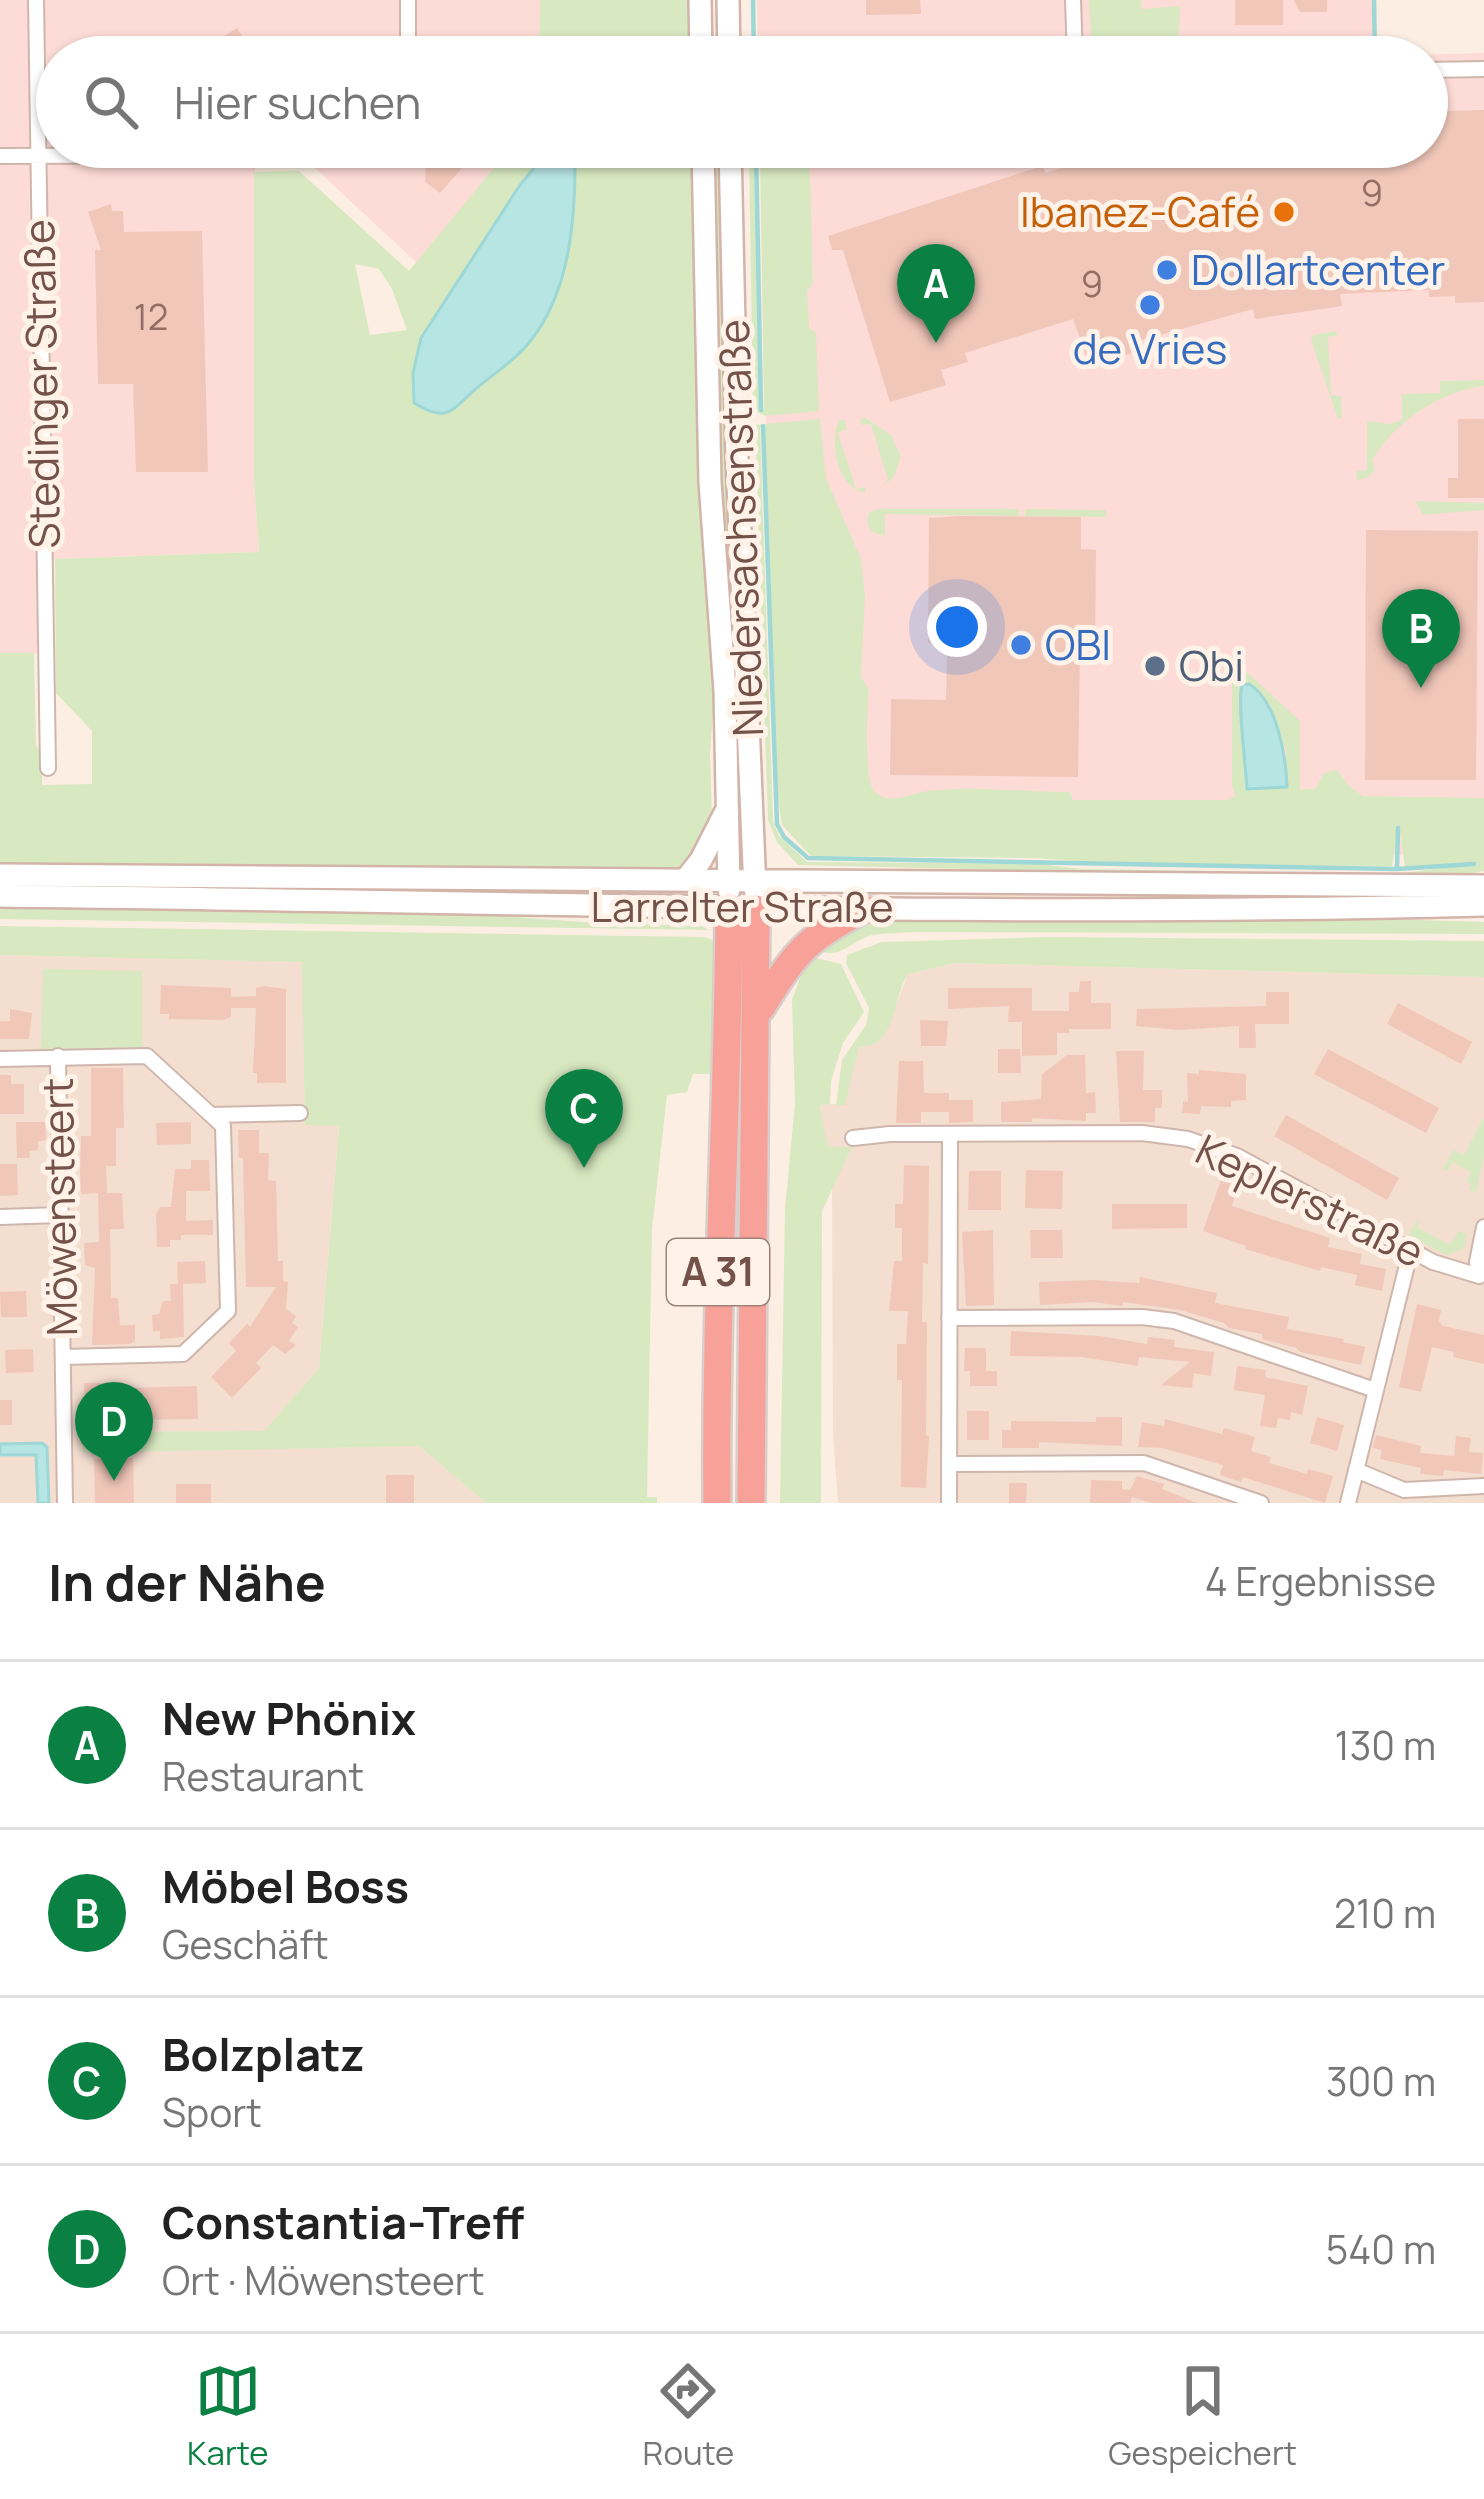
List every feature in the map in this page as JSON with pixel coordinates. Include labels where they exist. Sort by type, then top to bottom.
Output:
[{"type":"highway","points":[[743,908],[758,1011],[751,1503]]},
{"type":"highway","name":"A 31","points":[[717,1503],[717,1312],[743,908]]},
{"type":"highway","points":[[758,1011],[799,950],[820,932],[864,909]]},
{"type":"main road","points":[[700,0],[701,36]]},
{"type":"main road","points":[[728,0],[729,36]]},
{"type":"main road","name":"Niedersachsenstraße","points":[[703,168],[710,482],[725,692],[729,879],[743,908]]},
{"type":"main road","name":"Niedersachsenstraße","points":[[730,168],[754,879],[743,908]]},
{"type":"main road","points":[[686,879],[709,847],[727,808]]},
{"type":"main road","name":"Larrelter Straße","points":[[0,875],[1484,886]]},
{"type":"main road","name":"Larrelter Straße","points":[[0,896],[864,909],[1484,904]]},
{"type":"street","name":"Stedinger Straße","points":[[36,0],[36,36]]},
{"type":"street","points":[[408,0],[408,36]]},
{"type":"street","points":[[1073,0],[1074,36]]},
{"type":"street","points":[[1448,70],[1484,69]]},
{"type":"street","points":[[0,156],[36,155]]},
{"type":"street","name":"Stedinger Straße","points":[[38,168],[48,768]]},
{"type":"street","name":"Möwensteert","points":[[58,1055],[65,1503]]},
{"type":"street","points":[[0,1059],[147,1056],[223,1126],[227,1311],[183,1354],[62,1357]]},
{"type":"street","points":[[211,1115],[300,1114]]},
{"type":"street","name":"Keplerstraße","points":[[853,1138],[1142,1133],[1188,1139],[1237,1156],[1446,1268],[1482,1279]]},
{"type":"street","points":[[949,1503],[950,1135]]},
{"type":"street","points":[[0,1217],[60,1215]]},
{"type":"street","points":[[1482,1279],[1477,1262],[1484,1227]]},
{"type":"street","points":[[1348,1503],[1411,1249]]},
{"type":"street","points":[[949,1318],[1174,1321],[1375,1390]]},
{"type":"street","points":[[949,1464],[1144,1463],[1261,1503]]},
{"type":"street","points":[[1357,1471],[1405,1490],[1484,1486]]},
{"type":"shaded area","points":[[0,0],[540,0],[539,36],[36,36],[36,168],[255,168],[254,482],[259,552],[45,559],[46,653],[0,653]]},
{"type":"shaded area","points":[[757,0],[1374,0],[1375,36],[758,36]]},
{"type":"shaded area","points":[[1484,53],[1484,855],[808,852],[782,825],[776,783],[760,168],[1448,168],[1448,54]]},
{"type":"shaded area","points":[[315,168],[494,168],[417,263]]},
{"type":"shaded area","points":[[0,955],[303,962],[305,1124],[339,1125],[319,1368],[264,1431],[83,1432],[83,1452],[419,1446],[486,1503],[0,1503]]},
{"type":"shaded area","points":[[956,963],[1484,977],[1484,1503],[838,1503],[833,1434],[832,1179],[820,1104],[845,1104],[859,1046],[896,1006],[908,974]]},
{"type":"green space","points":[[540,0],[692,0],[693,36],[539,36]]},
{"type":"green space","points":[[1089,0],[1141,0],[1142,9],[1180,6],[1178,36],[1091,36]]},
{"type":"green space","points":[[494,168],[534,168],[421,338],[449,412],[527,345],[571,237],[574,168],[695,168],[701,482],[715,681],[712,819],[706,840],[684,866],[666,873],[0,866],[0,653],[34,653],[42,785],[92,784],[92,731],[56,693],[55,559],[259,552],[254,482],[254,172],[299,171],[409,271]],"holes":[[[355,264],[379,269],[407,330],[370,335]]]},
{"type":"green space","points":[[713,168],[721,168],[727,511],[738,720],[720,509]]},
{"type":"green space","points":[[749,168],[755,168],[759,409],[764,410],[760,168],[810,168],[813,283],[807,291],[809,328],[816,333],[819,411],[765,416],[753,410]]},
{"type":"green space","points":[[1336,331],[1339,335],[1328,337],[1331,395],[1341,396],[1342,417],[1338,419],[1311,340],[1314,335]]},
{"type":"green space","points":[[1484,380],[1484,386],[1451,394],[1406,422],[1381,446],[1372,460],[1375,470],[1357,480],[1356,471],[1367,470],[1367,421],[1391,424],[1402,420],[1402,394],[1440,393],[1440,381]]},
{"type":"green space","points":[[864,417],[891,435],[901,456],[894,477],[881,487],[888,480],[871,424],[860,421]]},
{"type":"green space","points":[[820,419],[826,478],[861,559],[865,596],[861,677],[869,689],[867,758],[871,784],[880,796],[894,799],[928,791],[981,789],[1070,792],[1073,800],[1227,800],[1235,796],[1232,675],[1248,673],[1300,721],[1300,789],[1315,789],[1324,773],[1337,770],[1363,796],[1484,798],[1484,871],[1452,877],[1082,876],[1051,871],[798,865],[777,842],[768,820],[755,425]],"holes":[[[764,425],[776,783],[782,825],[811,856],[1392,866],[1399,824],[1405,867],[1477,863],[1398,874],[807,862],[779,836],[773,821],[760,427]],[[1260,690],[1286,750],[1286,787],[1247,788],[1245,729],[1238,698]]]},
{"type":"green space","points":[[839,420],[845,420],[847,429],[838,433],[856,489],[865,487],[865,493],[855,489],[848,483],[838,464],[835,441]]},
{"type":"green space","points":[[1415,501],[1484,503],[1484,510],[1423,515]]},
{"type":"green space","points":[[878,509],[1019,509],[1019,516],[885,514],[885,536],[872,532],[867,522],[869,513]]},
{"type":"green space","points":[[1025,509],[1106,510],[1106,517],[1025,516]]},
{"type":"green space","points":[[0,884],[675,891],[0,887]]},
{"type":"green space","points":[[0,904],[407,909],[709,930],[0,919]]},
{"type":"green space","points":[[1324,917],[1484,922],[1484,934],[915,932],[873,935],[831,953],[815,948],[859,924],[883,918]]},
{"type":"green space","points":[[0,926],[704,937],[716,941],[720,1074],[693,1074],[687,1092],[667,1095],[652,1230],[647,1497],[657,1497],[657,1503],[486,1503],[419,1446],[83,1453],[82,1432],[264,1431],[319,1368],[339,1126],[305,1125],[302,962],[0,955]]},
{"type":"green space","points":[[1047,937],[1484,941],[1484,977],[956,963],[908,974],[887,1030],[871,1045],[859,1047],[845,1105],[836,1105],[842,1060],[866,1025],[869,1008],[846,963],[847,955],[882,942]]},
{"type":"green space","points":[[816,958],[841,964],[864,1012],[843,1043],[831,1081],[830,1104],[820,1105],[830,1147],[852,1147],[822,1211],[821,1503],[780,1503],[785,1209],[795,1103],[792,1000],[801,975]]},
{"type":"green space","points":[[43,969],[142,971],[142,1052],[41,1049]]},
{"type":"green space","points":[[1484,1117],[1484,1155],[1476,1192],[1469,1190],[1467,1182],[1471,1172],[1453,1162],[1447,1171],[1443,1169],[1453,1150],[1464,1155]]},
{"type":"green space","points":[[1420,1217],[1417,1227],[1450,1245],[1459,1231],[1467,1234],[1464,1248],[1446,1255],[1408,1235]]},
{"type":"water","points":[[534,168],[575,168],[568,251],[554,301],[527,345],[510,362],[455,408],[435,413],[414,403],[413,373],[421,338]]},
{"type":"water","points":[[1249,684],[1273,716],[1287,787],[1247,789],[1241,693],[1242,685]]},
{"type":"water","points":[[42,1443],[47,1447],[49,1503],[38,1503],[36,1455],[0,1455],[0,1444]]},
{"type":"building","points":[[866,0],[920,0],[921,14],[866,15]]},
{"type":"building","points":[[1235,0],[1283,0],[1283,25],[1235,25]]},
{"type":"building","points":[[1294,0],[1327,0],[1327,12],[1300,12]]},
{"type":"building","name":"Dollartcenter","points":[[1484,110],[1484,302],[1455,303],[1455,296],[1429,297],[1429,290],[1340,294],[1342,306],[1255,319],[1253,309],[1142,340],[1145,349],[1113,359],[1111,353],[1088,360],[1073,319],[965,353],[968,362],[941,370],[946,385],[890,402],[843,250],[832,250],[828,236],[1036,168],[1046,173],[1061,168],[1448,168],[1448,111]]},
{"type":"building","points":[[426,168],[462,168],[440,193],[425,182]]},
{"type":"building","points":[[111,204],[112,211],[123,211],[124,232],[202,231],[208,472],[136,472],[133,384],[98,384],[95,250],[101,250],[88,212]]},
{"type":"building","points":[[1458,419],[1484,419],[1484,498],[1448,498],[1448,478],[1458,478]]},
{"type":"building","name":"OBI","points":[[1081,517],[1081,549],[1096,550],[1095,647],[1080,647],[1078,777],[890,775],[891,699],[946,700],[947,643],[928,643],[929,518]]},
{"type":"building","points":[[1366,530],[1478,531],[1476,780],[1365,780]]},
{"type":"building","points":[[1080,981],[1091,981],[1091,1003],[1111,1003],[1111,1029],[1057,1033],[1057,1055],[1022,1056],[1022,1022],[1008,1022],[1009,1006],[948,1009],[948,988],[1032,988],[1032,1011],[1069,1011],[1069,992],[1079,992]]},
{"type":"building","points":[[161,985],[231,988],[231,997],[256,996],[256,988],[264,986],[286,989],[286,1083],[257,1083],[257,1073],[253,1073],[256,1008],[231,1008],[231,1017],[224,1020],[169,1019],[169,1014],[160,1014]]},
{"type":"building","points":[[1266,992],[1289,992],[1289,1024],[1255,1024],[1256,1048],[1239,1048],[1239,1026],[1180,1030],[1136,1026],[1137,1009],[1266,1006]]},
{"type":"building","points":[[1398,1003],[1472,1042],[1461,1064],[1387,1024]]},
{"type":"building","points":[[10,1009],[32,1013],[29,1039],[0,1039],[0,1021],[10,1021]]},
{"type":"building","points":[[920,1020],[948,1021],[946,1046],[921,1046]]},
{"type":"building","points":[[998,1049],[1020,1049],[1021,1073],[998,1073]]},
{"type":"building","points":[[1328,1049],[1439,1108],[1426,1133],[1314,1074]]},
{"type":"building","points":[[1116,1051],[1144,1051],[1143,1090],[1162,1090],[1162,1108],[1155,1108],[1155,1122],[1120,1122]]},
{"type":"building","points":[[1067,1055],[1085,1055],[1086,1093],[1095,1092],[1096,1113],[1086,1113],[1086,1121],[1032,1118],[1032,1122],[1001,1122],[1001,1102],[1041,1099],[1042,1074]]},
{"type":"building","points":[[899,1061],[923,1061],[924,1093],[973,1100],[973,1122],[949,1123],[949,1112],[921,1112],[921,1123],[896,1123]]},
{"type":"building","points":[[91,1068],[123,1068],[124,1128],[116,1128],[116,1166],[106,1166],[107,1193],[122,1193],[124,1229],[110,1229],[111,1298],[118,1298],[120,1325],[135,1325],[135,1342],[129,1344],[92,1345],[95,1268],[85,1265],[84,1243],[99,1242],[98,1193],[81,1194],[80,1172],[81,1136],[91,1136]]},
{"type":"building","points":[[1199,1070],[1246,1074],[1246,1100],[1231,1101],[1231,1107],[1201,1106],[1200,1114],[1182,1113],[1183,1101],[1188,1102],[1187,1073],[1199,1074]]},
{"type":"building","points":[[0,1075],[11,1075],[11,1084],[24,1084],[24,1114],[0,1114]]},
{"type":"building","points":[[1286,1115],[1399,1178],[1387,1200],[1274,1136]]},
{"type":"building","points":[[16,1122],[45,1122],[46,1140],[38,1141],[38,1150],[29,1151],[30,1158],[17,1158]]},
{"type":"building","points":[[191,1122],[191,1144],[157,1145],[156,1123]]},
{"type":"building","points":[[238,1130],[259,1130],[259,1153],[269,1153],[268,1180],[276,1181],[278,1261],[283,1261],[283,1281],[288,1282],[286,1309],[296,1316],[292,1323],[298,1327],[289,1341],[296,1345],[285,1354],[273,1345],[256,1363],[261,1368],[232,1398],[211,1377],[236,1351],[229,1343],[247,1324],[250,1327],[276,1287],[246,1287]]},
{"type":"building","points":[[191,1160],[209,1160],[210,1191],[186,1191],[186,1221],[213,1220],[213,1235],[181,1235],[181,1240],[170,1240],[170,1247],[157,1247],[156,1214],[160,1207],[171,1207],[175,1169],[191,1169]]},
{"type":"building","points":[[0,1164],[17,1164],[18,1195],[0,1196]]},
{"type":"building","points":[[904,1165],[929,1166],[922,1322],[927,1322],[926,1488],[901,1487],[902,1380],[897,1380],[897,1344],[906,1344],[908,1311],[889,1311],[894,1261],[902,1261],[902,1228],[895,1228],[895,1204],[903,1204]]},
{"type":"building","points":[[1026,1170],[1063,1171],[1062,1209],[1025,1208]]},
{"type":"building","points":[[969,1171],[1001,1171],[1001,1210],[968,1210]]},
{"type":"building","points":[[1221,1180],[1238,1186],[1232,1206],[1330,1238],[1328,1247],[1362,1254],[1360,1264],[1386,1269],[1382,1291],[1355,1285],[1357,1275],[1321,1267],[1320,1271],[1203,1231]]},
{"type":"building","points":[[1112,1204],[1187,1204],[1187,1228],[1112,1229]]},
{"type":"building","points":[[993,1230],[994,1305],[966,1306],[962,1232]]},
{"type":"building","points":[[1030,1230],[1062,1230],[1063,1258],[1031,1258]]},
{"type":"building","points":[[205,1261],[206,1283],[183,1284],[184,1337],[160,1339],[160,1331],[153,1331],[152,1315],[159,1314],[163,1301],[171,1301],[170,1284],[178,1284],[177,1262]]},
{"type":"building","points":[[1140,1277],[1217,1293],[1215,1303],[1289,1317],[1287,1329],[1365,1347],[1361,1365],[1300,1352],[1262,1339],[1262,1334],[1180,1310],[1123,1302],[1123,1306],[1093,1302],[1040,1305],[1039,1282],[1139,1283]]},
{"type":"building","points":[[26,1291],[27,1317],[1,1317],[0,1292]]},
{"type":"building","points":[[1417,1304],[1441,1310],[1443,1326],[1484,1335],[1484,1364],[1432,1347],[1421,1392],[1399,1387]]},
{"type":"building","points":[[1011,1331],[1147,1344],[1148,1337],[1175,1340],[1174,1347],[1214,1352],[1211,1376],[1194,1373],[1192,1388],[1161,1385],[1190,1362],[1139,1357],[1138,1366],[1082,1357],[1010,1356]]},
{"type":"building","points":[[965,1348],[986,1348],[986,1371],[997,1371],[997,1386],[970,1386],[970,1371],[964,1371]]},
{"type":"building","points":[[33,1349],[34,1372],[6,1373],[5,1350]]},
{"type":"building","points":[[1237,1366],[1266,1370],[1265,1377],[1308,1386],[1302,1415],[1291,1412],[1290,1420],[1278,1418],[1276,1428],[1260,1426],[1265,1395],[1234,1390]]},
{"type":"building","points":[[84,1383],[105,1383],[105,1420],[85,1420]]},
{"type":"building","points":[[197,1386],[198,1419],[132,1420],[131,1388]]},
{"type":"building","points":[[0,1400],[12,1400],[12,1425],[0,1425]]},
{"type":"building","points":[[967,1411],[989,1411],[989,1440],[967,1440]]},
{"type":"building","points":[[1096,1417],[1122,1417],[1122,1446],[1039,1442],[1039,1448],[1002,1448],[1002,1430],[1011,1430],[1011,1421],[1096,1422]]},
{"type":"building","points":[[1317,1417],[1344,1425],[1337,1451],[1310,1443]]},
{"type":"building","points":[[1165,1419],[1255,1437],[1251,1451],[1271,1457],[1269,1463],[1333,1476],[1325,1503],[1243,1477],[1241,1482],[1220,1475],[1223,1465],[1162,1448],[1138,1447],[1142,1422],[1164,1426]]},
{"type":"building","points":[[1376,1435],[1421,1446],[1420,1453],[1454,1456],[1456,1436],[1471,1438],[1469,1452],[1483,1453],[1481,1474],[1444,1470],[1443,1476],[1420,1474],[1421,1468],[1380,1459],[1382,1450],[1373,1448]]},
{"type":"building","points":[[133,1458],[134,1503],[95,1503],[94,1459]]},
{"type":"building","points":[[386,1475],[414,1475],[414,1503],[386,1503]]},
{"type":"building","points":[[1137,1476],[1164,1484],[1162,1489],[1197,1503],[1151,1503],[1132,1497],[1130,1503],[1090,1503],[1091,1480],[1122,1481],[1122,1489],[1130,1490]]},
{"type":"building","points":[[1009,1483],[1027,1483],[1026,1503],[1009,1503]]},
{"type":"building","points":[[176,1484],[211,1484],[211,1503],[176,1503]]},
{"type":"waterway","points":[[753,0],[754,36]]},
{"type":"waterway","points":[[1374,0],[1375,36]]},
{"type":"waterway","points":[[756,168],[761,410]]},
{"type":"waterway","points":[[763,426],[777,824],[808,858],[1397,869],[1474,864]]},
{"type":"waterway","points":[[1397,869],[1398,828]]},
{"type":"place","name":"Ibanez-Café","points":[[1284,212]]},
{"type":"place","name":"Dollartcenter","points":[[1167,270]]},
{"type":"place","name":"de Vries","points":[[1150,305]]},
{"type":"place","name":"New Phönix","points":[[936,343]]},
{"type":"place","name":"OBI","points":[[1021,645]]},
{"type":"place","name":"Obi","points":[[1155,666]]},
{"type":"place","name":"Möbel Boss","points":[[1421,688]]},
{"type":"place","name":"Bolzplatz","points":[[584,1168]]},
{"type":"place","name":"Constantia-Treff","points":[[114,1481]]}]
